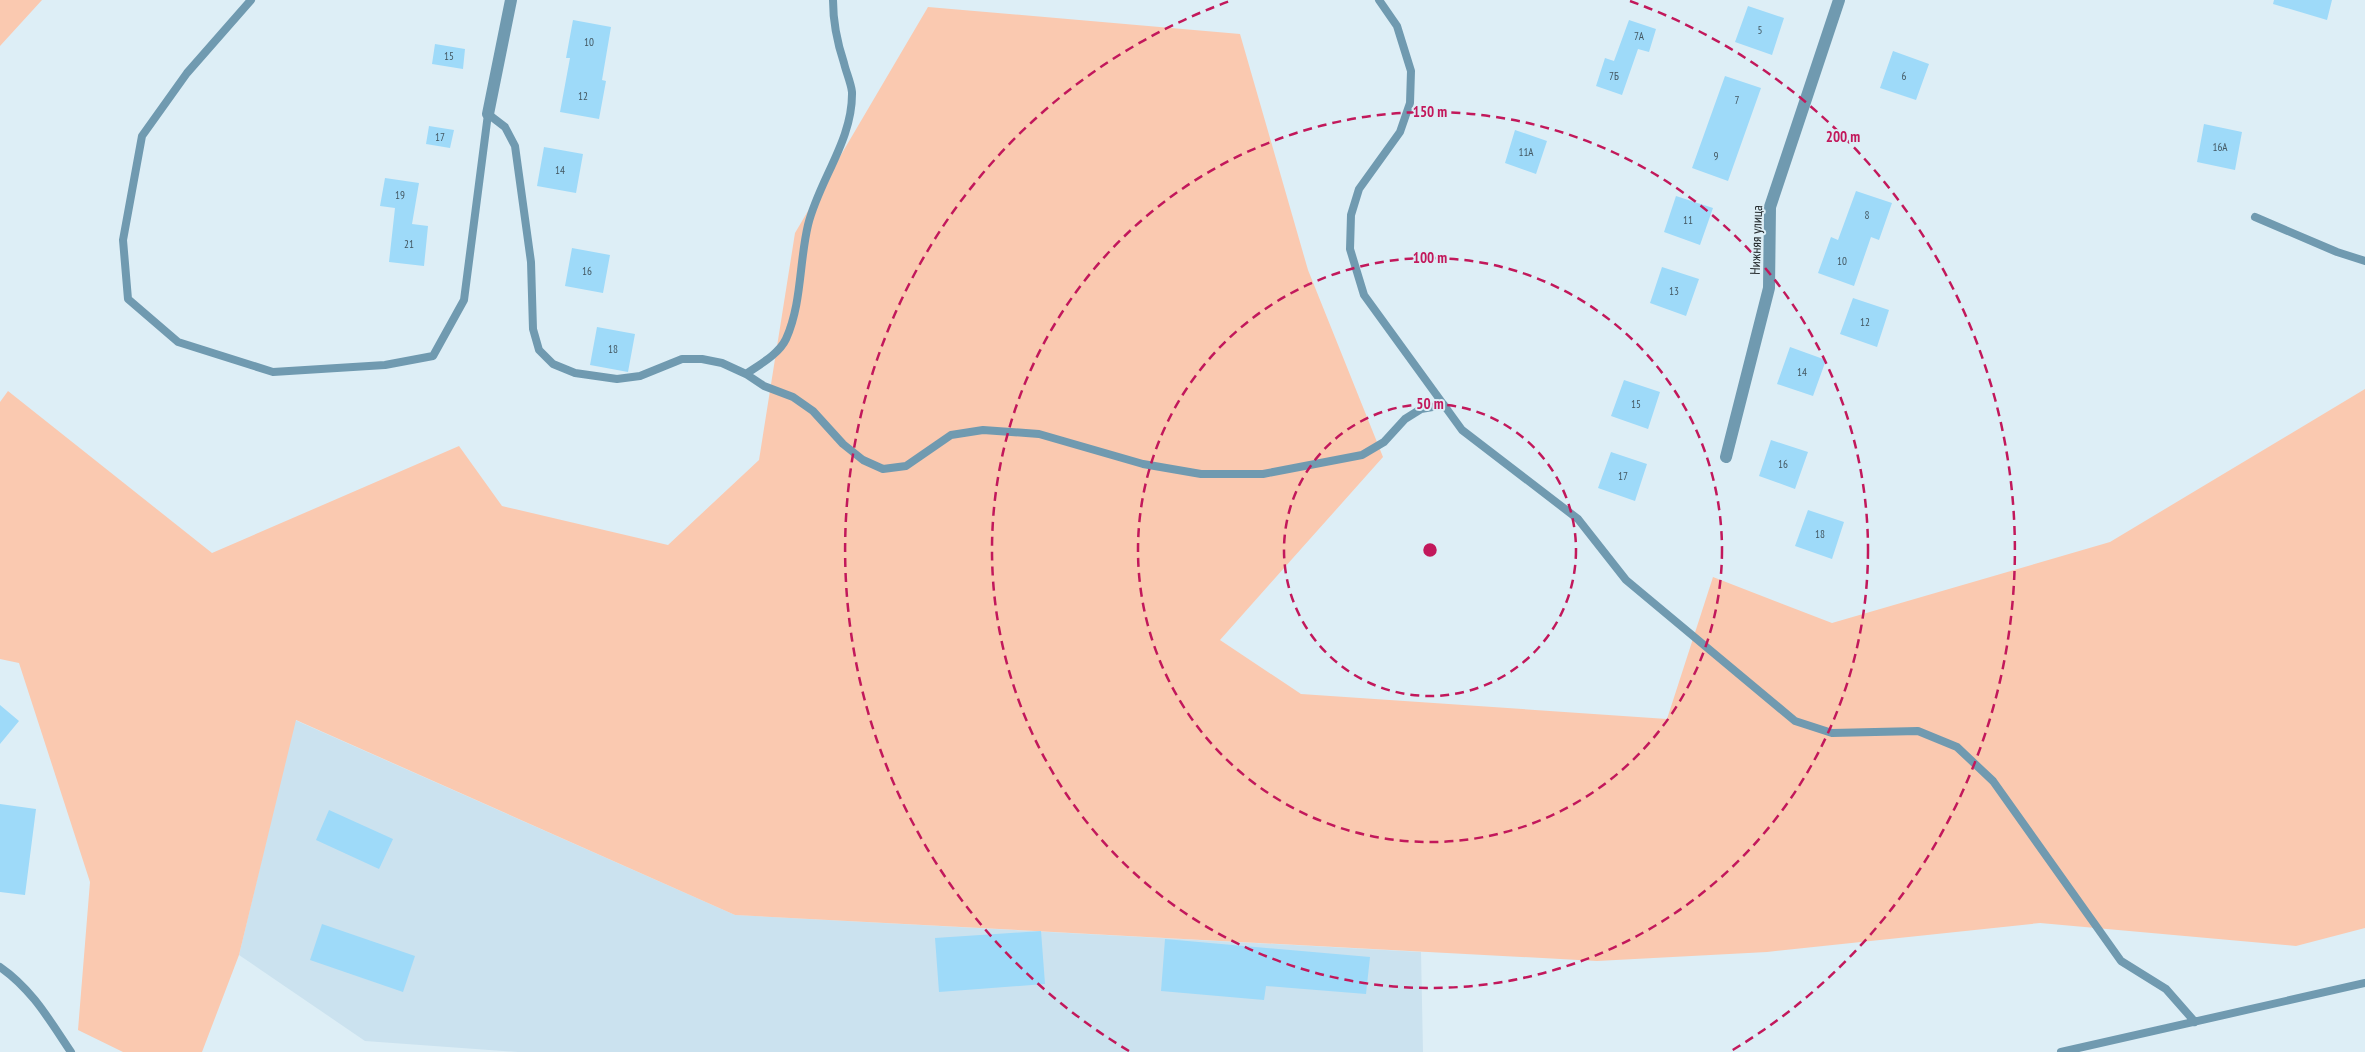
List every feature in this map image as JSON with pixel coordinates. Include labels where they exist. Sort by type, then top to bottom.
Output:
[{"type":"street","points":[[488,114],[511,0]]},
{"type":"street","name":"Нижняя улица","points":[[1726,456],[1769,288],[1770,207],[1839,0]]},
{"type":"lane","points":[[251,0],[187,73],[142,136],[123,240],[128,300],[178,342],[273,372],[385,365],[433,356],[464,300],[488,114]]},
{"type":"lane","points":[[746,374],[767,360],[784,342],[795,315],[803,248],[809,222],[840,146],[849,118],[852,91],[837,40],[833,0]]},
{"type":"lane","points":[[1379,0],[1397,26],[1411,71],[1410,103],[1400,132],[1359,189],[1351,215],[1350,248],[1364,295],[1462,430],[1578,519],[1626,580],[1795,721],[1832,733],[1918,731],[1957,747],[1993,781],[2121,961],[2166,989],[2195,1022]]},
{"type":"lane","points":[[488,114],[504,127],[515,146],[531,262],[533,329],[539,350],[553,364],[575,373],[617,379],[640,376],[682,359],[702,359],[722,363],[746,374],[764,386],[793,397],[813,411],[844,444],[863,460],[883,469],[906,466],[951,435],[983,430],[1039,434],[1143,464],[1201,474],[1263,474],[1362,455],[1384,442],[1405,418],[1420,409],[1444,405]]},
{"type":"lane","points":[[2255,217],[2337,252],[2365,261]]},
{"type":"lane","points":[[0,967],[16,978],[38,1003],[71,1052]]},
{"type":"lane","points":[[2061,1052],[2365,983]]},
{"type":"shaded area","points":[[0,0],[42,0],[0,46]]},
{"type":"shaded area","points":[[928,7],[1240,34],[1308,270],[1383,457],[1220,640],[1301,694],[1667,719],[1713,577],[1832,623],[2110,542],[2365,389],[2365,928],[2296,946],[2040,923],[1767,952],[1597,961],[735,915],[296,720],[239,955],[202,1052],[123,1052],[78,1030],[90,882],[19,663],[0,659],[0,402],[8,391],[212,553],[459,446],[502,506],[668,545],[759,460],[795,233]]},
{"type":"shaded area","points":[[295,720],[735,915],[1421,952],[1423,1052],[518,1052],[365,1041],[239,955]]},
{"type":"building","points":[[2274,0],[2332,0],[2327,20],[2273,4]]},
{"type":"building","points":[[1748,6],[1784,18],[1772,55],[1735,42]]},
{"type":"building","points":[[573,20],[611,27],[602,80],[606,81],[599,119],[560,112],[570,58],[566,58]]},
{"type":"building","points":[[1629,20],[1656,29],[1649,52],[1638,49],[1622,95],[1596,86],[1605,58],[1614,61]]},
{"type":"building","points":[[435,44],[465,49],[463,69],[432,64]]},
{"type":"building","points":[[1893,51],[1929,64],[1916,100],[1880,88]]},
{"type":"building","points":[[1725,76],[1761,88],[1728,181],[1692,168]]},
{"type":"building","points":[[2204,124],[2242,132],[2235,170],[2197,162]]},
{"type":"building","points":[[429,126],[454,130],[450,148],[426,144]]},
{"type":"building","points":[[1515,130],[1547,141],[1536,174],[1505,163]]},
{"type":"building","points":[[544,147],[583,154],[576,193],[537,186]]},
{"type":"building","points":[[385,178],[419,183],[412,224],[428,226],[424,266],[389,262],[395,208],[380,206]]},
{"type":"building","points":[[1856,191],[1892,203],[1879,240],[1871,237],[1854,286],[1818,273],[1831,237],[1838,240]]},
{"type":"building","points":[[1676,196],[1713,208],[1700,245],[1664,232]]},
{"type":"building","points":[[572,248],[610,255],[603,293],[565,286]]},
{"type":"building","points":[[1662,267],[1699,279],[1686,316],[1650,303]]},
{"type":"building","points":[[1853,298],[1889,310],[1877,347],[1840,334]]},
{"type":"building","points":[[597,327],[635,334],[628,372],[590,365]]},
{"type":"building","points":[[1790,347],[1826,360],[1813,396],[1777,384]]},
{"type":"building","points":[[1624,380],[1660,392],[1648,429],[1611,416]]},
{"type":"building","points":[[1771,440],[1808,452],[1795,489],[1759,476]]},
{"type":"building","points":[[1611,452],[1647,464],[1635,501],[1598,488]]},
{"type":"building","points":[[1808,510],[1844,522],[1832,559],[1795,546]]},
{"type":"building","points":[[0,705],[19,721],[0,744]]},
{"type":"building","points":[[0,804],[36,809],[25,895],[0,892]]},
{"type":"building","points":[[329,810],[393,839],[379,869],[316,840]]},
{"type":"building","points":[[322,924],[415,956],[403,992],[310,960]]},
{"type":"building","points":[[1041,931],[1045,984],[939,992],[935,938]]},
{"type":"building","points":[[1165,939],[1370,957],[1366,994],[1266,986],[1264,1000],[1161,991]]}]
